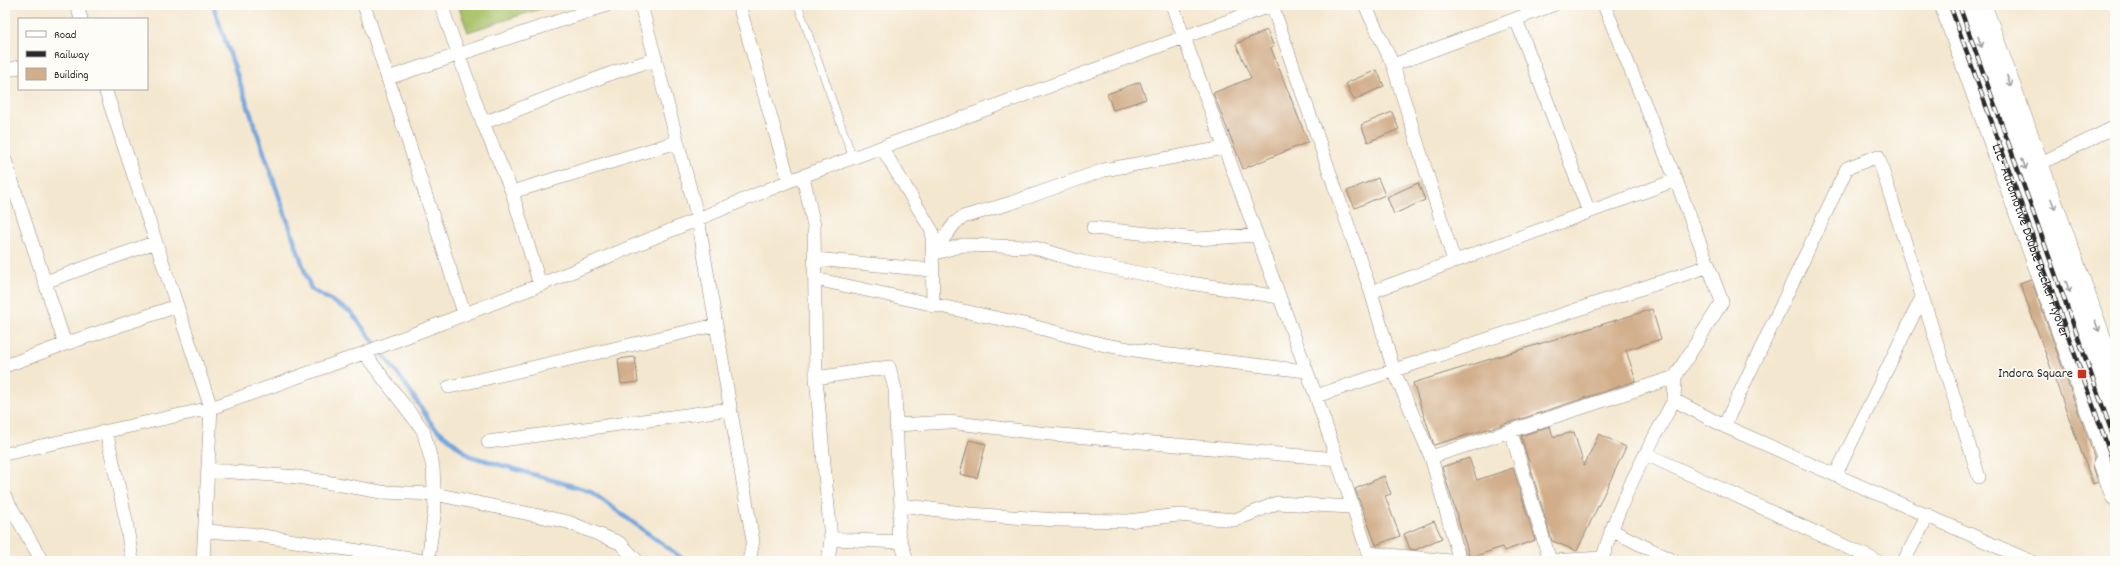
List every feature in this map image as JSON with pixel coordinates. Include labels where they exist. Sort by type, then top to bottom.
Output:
[{"type":"main road","points":[[1935,5],[2115,496]]},
{"type":"main road","name":"LIC- Automotive Double Decker Flyover","points":[[1945,5],[2115,478]]},
{"type":"main road","name":"LIC- Automotive Double Decker Flyover","points":[[1967,5],[2115,420]]},
{"type":"main road","points":[[1982,5],[2115,376]]},
{"type":"street","points":[[77,5],[81,18]]},
{"type":"street","points":[[364,5],[464,313]]},
{"type":"street","points":[[441,5],[483,123],[512,192],[540,285]]},
{"type":"street","points":[[388,78],[458,53],[606,5]]},
{"type":"street","points":[[641,5],[698,219],[753,541],[749,561]]},
{"type":"street","points":[[739,5],[789,181]]},
{"type":"street","points":[[1172,5],[1316,396],[1368,553],[1450,561]]},
{"type":"street","points":[[5,454],[211,408],[386,344],[540,285],[789,181],[1272,5],[1371,292],[1394,372],[1431,456],[1460,561]]},
{"type":"street","points":[[1365,5],[1393,66],[1454,261]]},
{"type":"street","points":[[1393,66],[1554,5]]},
{"type":"street","points":[[1511,432],[1551,561],[1603,560],[1611,530],[1646,454],[1674,400],[1675,377],[1722,302],[1676,180],[1604,5]]},
{"type":"street","points":[[1516,19],[1589,212]]},
{"type":"street","points":[[483,123],[656,59]]},
{"type":"street","points":[[5,71],[18,67]]},
{"type":"street","points":[[105,90],[211,408],[205,531],[206,561]]},
{"type":"street","points":[[2039,164],[2115,127]]},
{"type":"street","points":[[512,192],[677,142]]},
{"type":"street","points":[[882,148],[932,231],[933,306]]},
{"type":"street","points":[[932,254],[955,223],[963,217],[1011,203],[1104,170],[1224,148]]},
{"type":"street","points":[[1724,426],[1847,168],[1878,156],[1979,477]]},
{"type":"street","points":[[5,160],[65,344]]},
{"type":"street","points":[[803,176],[814,226],[816,378],[832,539],[828,561]]},
{"type":"street","points":[[1371,292],[1676,180]]},
{"type":"street","points":[[1093,228],[1196,239],[1256,235]]},
{"type":"street","points":[[45,282],[156,242]]},
{"type":"street","points":[[932,254],[963,245],[1032,246],[1089,263],[1190,283],[1279,297]]},
{"type":"street","points":[[815,260],[932,270]]},
{"type":"street","points":[[1316,396],[1394,372],[1708,266]]},
{"type":"street","points":[[815,280],[1028,325],[1105,345],[1153,354],[1306,371]]},
{"type":"street","points":[[1836,474],[1922,297]]},
{"type":"street","points":[[5,366],[177,306]]},
{"type":"street","points":[[449,387],[716,325]]},
{"type":"street","points":[[367,351],[423,430],[433,467],[435,494],[435,508],[428,561]]},
{"type":"street","points":[[816,378],[889,367],[895,389],[901,505],[898,532],[907,561]]},
{"type":"street","points":[[1431,456],[1511,432],[1675,377]]},
{"type":"street","points":[[1674,400],[1724,426],[1836,474],[2030,561]]},
{"type":"street","points":[[488,442],[730,409]]},
{"type":"street","points":[[896,426],[949,422],[1039,433],[1337,459]]},
{"type":"street","points":[[106,431],[126,520],[132,561]]},
{"type":"street","points":[[1646,454],[1877,561]]},
{"type":"street","points":[[208,470],[298,477],[381,492],[435,494],[568,522],[620,543],[637,561]]},
{"type":"street","points":[[5,497],[42,561]]},
{"type":"street","points":[[901,505],[969,514],[1057,520],[1128,521],[1178,515],[1235,520],[1277,503],[1352,506]]},
{"type":"street","points":[[1904,561],[1928,515]]},
{"type":"street","points":[[1611,530],[1674,561]]},
{"type":"street","points":[[205,531],[250,534],[423,561]]},
{"type":"street","points":[[832,539],[901,542]]},
{"type":"lane","points":[[798,5],[852,158]]},
{"type":"green space","points":[[458,5],[552,5],[468,32]]},
{"type":"building","points":[[1267,30],[1274,47],[1271,48],[1308,142],[1243,169],[1213,93],[1251,78],[1236,44]]},
{"type":"building","points":[[1377,70],[1384,86],[1354,100],[1346,83]]},
{"type":"building","points":[[1140,82],[1146,99],[1113,110],[1107,94]]},
{"type":"building","points":[[1392,112],[1399,129],[1368,142],[1361,125]]},
{"type":"building","points":[[1378,178],[1385,195],[1355,208],[1347,191]]},
{"type":"building","points":[[1418,183],[1425,200],[1394,214],[1387,197]]},
{"type":"building","points":[[2031,279],[2094,456],[2093,466],[2098,482],[2093,484],[2020,283]]},
{"type":"building","points":[[1652,309],[1661,339],[1626,350],[1636,381],[1515,421],[1434,445],[1413,383]]},
{"type":"building","points":[[635,357],[638,382],[621,384],[618,359]]},
{"type":"building","points":[[1550,426],[1553,437],[1574,432],[1584,466],[1599,434],[1626,447],[1577,551],[1552,541],[1521,436]]},
{"type":"building","points":[[969,440],[986,444],[977,478],[960,474]]},
{"type":"building","points":[[1469,458],[1477,480],[1513,468],[1535,540],[1504,551],[1502,547],[1470,558],[1442,467]]},
{"type":"building","points":[[1384,476],[1391,494],[1385,496],[1400,536],[1376,545],[1355,489]]},
{"type":"building","points":[[1434,521],[1442,538],[1415,550],[1410,549],[1404,534]]},
{"type":"waterway","points":[[213,5],[311,289],[351,312],[406,385],[433,426],[470,456],[590,491],[683,559],[691,561]]},
{"type":"railway","points":[[1950,5],[2115,467]]},
{"type":"railway","points":[[1959,5],[2115,441]]},
{"type":"place","name":"Indora Square","points":[[2082,374]]}]
